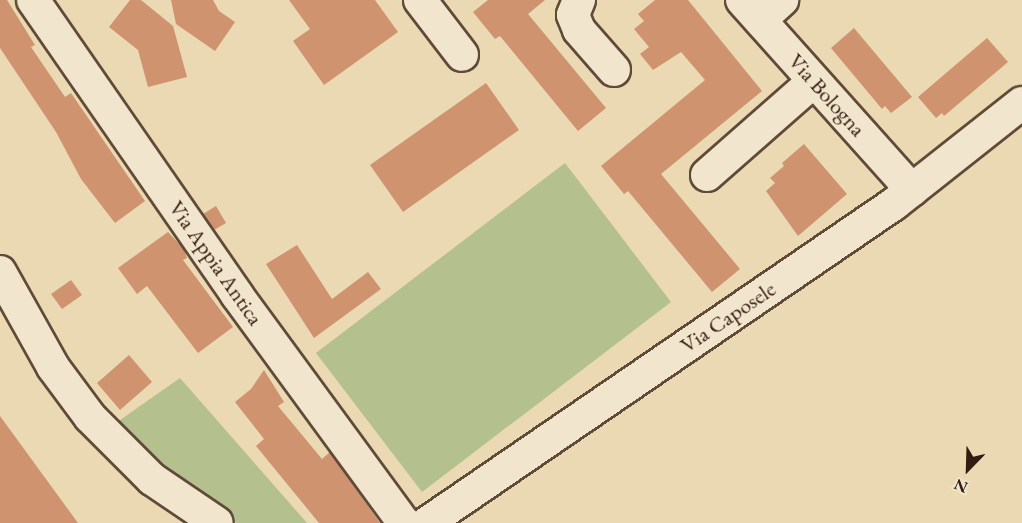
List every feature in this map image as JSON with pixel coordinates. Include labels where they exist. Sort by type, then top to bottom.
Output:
[{"type":"street","name":"Via Appia Antica","points":[[33,0],[237,296],[404,523]]},
{"type":"street","points":[[420,0],[462,55]]},
{"type":"street","points":[[579,0],[573,15],[579,30],[614,70]]},
{"type":"street","name":"Via Bologna","points":[[761,7],[814,81],[912,190]]},
{"type":"street","points":[[707,175],[814,81]]},
{"type":"street","name":"Via Caposele","points":[[427,523],[912,190],[1022,103]]},
{"type":"street","points":[[0,272],[53,367],[79,404],[142,470],[178,514],[217,523]]},
{"type":"green space","points":[[565,163],[671,302],[422,492],[316,353]]},
{"type":"green space","points":[[180,378],[307,523],[237,523],[193,498],[113,425]]},
{"type":"building","points":[[0,0],[7,0],[35,45],[31,47],[65,97],[71,93],[145,201],[115,223],[81,179],[56,132],[0,48]]},
{"type":"building","points":[[130,0],[141,0],[173,26],[187,77],[148,87],[138,50],[109,27]]},
{"type":"building","points":[[171,0],[213,0],[219,11],[235,22],[215,51],[176,24]]},
{"type":"building","points":[[289,0],[375,0],[398,32],[324,85],[293,41],[310,29]]},
{"type":"building","points":[[488,0],[545,0],[528,14],[606,108],[578,131],[500,36],[495,39],[473,12]]},
{"type":"building","points":[[655,0],[688,0],[762,91],[661,174],[740,269],[712,292],[628,191],[624,194],[601,166],[705,80],[681,52],[653,70],[640,54],[649,47],[634,29],[644,21],[638,14]]},
{"type":"building","points":[[854,28],[912,97],[891,113],[885,106],[882,109],[831,48]]},
{"type":"building","points":[[987,38],[1008,62],[944,116],[942,113],[936,118],[918,97]]},
{"type":"building","points":[[486,83],[519,130],[403,212],[370,165]]},
{"type":"building","points":[[804,144],[847,194],[798,236],[766,191],[775,183],[770,178],[784,166],[782,163]]},
{"type":"building","points":[[216,206],[226,223],[214,230],[203,214]]},
{"type":"building","points":[[168,232],[184,249],[187,258],[183,260],[233,327],[198,353],[147,286],[137,294],[118,268]]},
{"type":"building","points":[[297,245],[332,299],[368,272],[381,289],[314,338],[266,264]]},
{"type":"building","points":[[71,280],[82,295],[62,309],[51,294]]},
{"type":"building","points":[[129,355],[152,382],[120,410],[97,383]]},
{"type":"building","points":[[264,370],[284,402],[278,406],[322,459],[330,452],[380,523],[319,523],[256,446],[264,439],[235,402],[251,389]]},
{"type":"building","points":[[0,416],[78,523],[0,523]]}]
